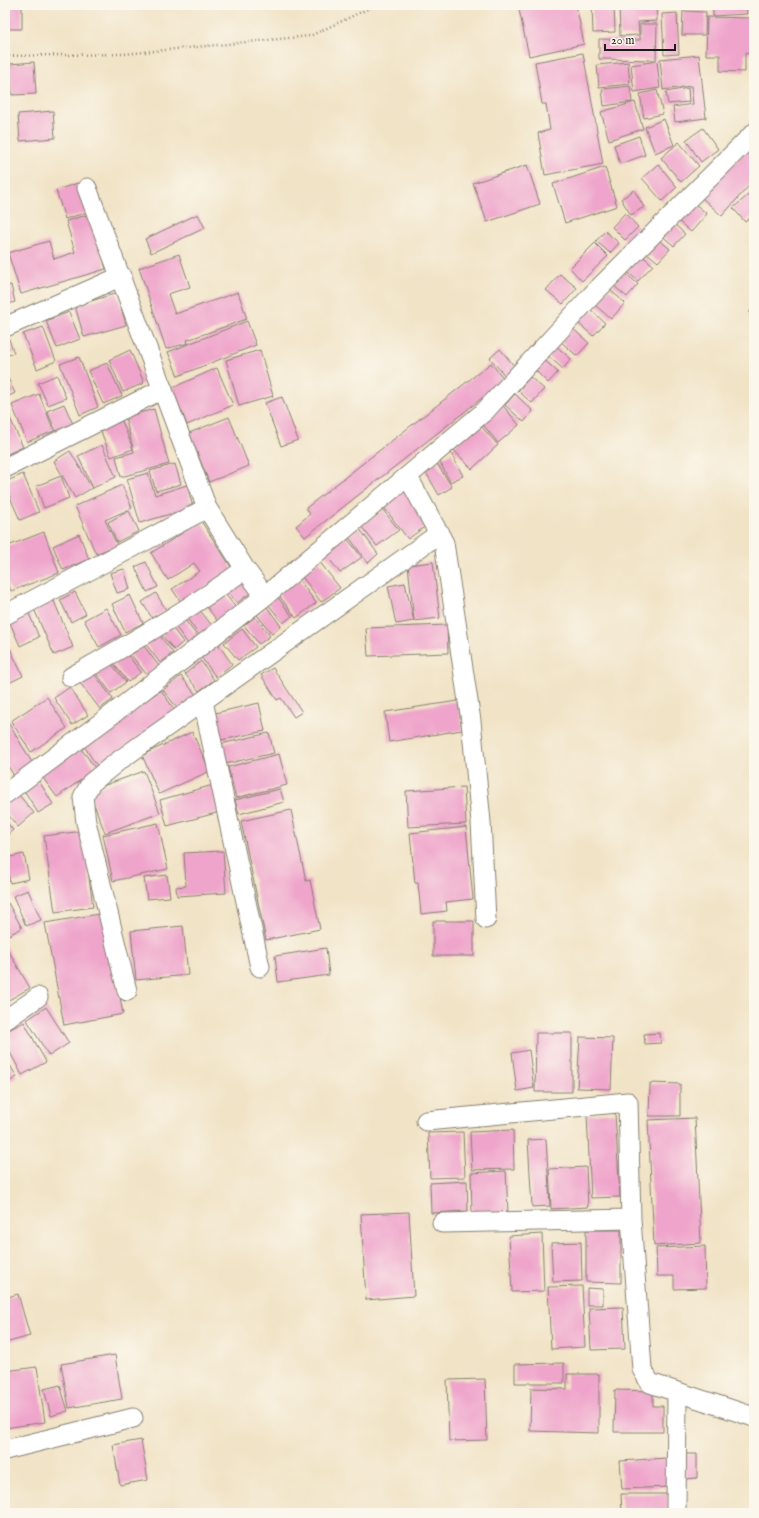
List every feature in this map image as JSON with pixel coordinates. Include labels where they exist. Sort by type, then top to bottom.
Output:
[{"type":"street","points":[[5,794],[110,716],[266,596],[485,411],[592,295],[754,133]]},
{"type":"street","points":[[87,188],[122,276],[207,508],[245,569],[266,596]]},
{"type":"street","points":[[5,327],[122,276]]},
{"type":"street","points":[[5,468],[163,389]]},
{"type":"street","points":[[408,477],[440,533],[444,543],[471,721],[481,822],[486,919]]},
{"type":"street","points":[[5,615],[207,508]]},
{"type":"street","points":[[127,991],[86,822],[83,797],[91,783],[112,766],[440,533]]},
{"type":"street","points":[[71,677],[121,649],[200,600],[245,569]]},
{"type":"street","points":[[203,701],[260,967]]},
{"type":"street","points":[[5,1020],[38,997]]},
{"type":"street","points":[[426,1121],[628,1102],[631,1219],[642,1369],[650,1383],[754,1417]]},
{"type":"street","points":[[442,1223],[631,1219]]},
{"type":"street","points":[[676,1513],[677,1393]]},
{"type":"street","points":[[5,1450],[133,1418]]},
{"type":"path","points":[[5,56],[124,54],[310,36],[376,5]]},
{"type":"building","points":[[5,5],[22,5],[22,29],[5,29]]},
{"type":"building","points":[[518,5],[576,5],[584,44],[529,56]]},
{"type":"building","points":[[592,5],[614,5],[615,32],[593,33]]},
{"type":"building","points":[[619,5],[656,5],[657,21],[638,22],[639,35],[620,36]]},
{"type":"building","points":[[677,5],[706,5],[706,8],[677,9]]},
{"type":"building","points":[[713,5],[746,5],[747,14],[713,16]]},
{"type":"building","points":[[683,11],[706,12],[705,35],[682,35]]},
{"type":"building","points":[[677,13],[679,54],[664,55],[662,14]]},
{"type":"building","points":[[707,17],[753,18],[753,54],[745,53],[745,72],[720,71],[720,55],[706,55]]},
{"type":"building","points":[[640,24],[657,24],[656,60],[599,59],[599,39],[640,40]]},
{"type":"building","points":[[583,53],[603,164],[545,175],[538,133],[550,130],[546,104],[542,104],[535,62]]},
{"type":"building","points":[[699,55],[706,118],[675,122],[673,107],[693,104],[691,86],[663,90],[660,59]]},
{"type":"building","points":[[657,61],[660,88],[634,92],[631,65]]},
{"type":"building","points":[[34,62],[36,94],[12,95],[10,64]]},
{"type":"building","points":[[628,62],[630,84],[599,87],[597,65]]},
{"type":"building","points":[[630,86],[632,102],[604,106],[602,89]]},
{"type":"building","points":[[688,88],[689,102],[668,104],[666,92]]},
{"type":"building","points":[[657,90],[663,114],[644,118],[640,94]]},
{"type":"building","points":[[635,102],[643,129],[609,140],[601,112]]},
{"type":"building","points":[[53,111],[55,138],[20,141],[18,114]]},
{"type":"building","points":[[664,119],[674,145],[655,153],[645,127]]},
{"type":"building","points":[[703,128],[718,149],[701,162],[686,140]]},
{"type":"building","points":[[639,136],[645,155],[620,164],[614,145]]},
{"type":"building","points":[[679,142],[699,166],[681,182],[661,158]]},
{"type":"building","points":[[754,143],[754,180],[722,216],[700,196]]},
{"type":"building","points":[[658,164],[677,187],[662,201],[642,178]]},
{"type":"building","points":[[527,165],[540,204],[487,222],[473,183]]},
{"type":"building","points":[[605,167],[617,206],[565,223],[553,184]]},
{"type":"building","points":[[78,183],[88,212],[65,219],[56,190]]},
{"type":"building","points":[[634,190],[644,207],[631,215],[621,199]]},
{"type":"building","points":[[754,190],[754,215],[745,222],[733,208]]},
{"type":"building","points":[[693,202],[707,214],[691,232],[677,220]]},
{"type":"building","points":[[625,213],[638,227],[625,240],[612,227]]},
{"type":"building","points":[[90,214],[106,269],[21,294],[8,253],[49,241],[54,259],[75,252],[66,221]]},
{"type":"building","points":[[198,214],[205,228],[151,253],[145,239]]},
{"type":"building","points":[[671,221],[685,234],[674,246],[660,234]]},
{"type":"building","points":[[605,231],[619,243],[610,253],[596,241]]},
{"type":"building","points":[[658,239],[670,249],[658,262],[646,252]]},
{"type":"building","points":[[595,243],[608,256],[582,281],[570,268]]},
{"type":"building","points":[[639,253],[653,265],[638,281],[625,270]]},
{"type":"building","points":[[179,254],[190,287],[168,294],[175,314],[238,292],[247,319],[187,340],[188,343],[166,349],[139,268]]},
{"type":"building","points":[[624,272],[638,284],[627,297],[613,285]]},
{"type":"building","points":[[560,274],[577,288],[563,304],[546,290]]},
{"type":"building","points":[[11,285],[15,302],[5,305],[5,286]]},
{"type":"building","points":[[609,289],[625,303],[611,319],[595,305]]},
{"type":"building","points":[[117,293],[126,325],[84,337],[75,306]]},
{"type":"building","points":[[589,308],[605,323],[593,336],[577,322]]},
{"type":"building","points":[[750,311],[754,311],[754,357],[753,357]]},
{"type":"building","points":[[69,312],[80,339],[57,348],[46,321]]},
{"type":"building","points":[[247,321],[256,345],[178,376],[168,352]]},
{"type":"building","points":[[43,327],[56,361],[37,369],[23,334]]},
{"type":"building","points":[[572,328],[589,343],[577,356],[560,341]]},
{"type":"building","points":[[7,334],[14,353],[5,356],[5,335]]},
{"type":"building","points":[[556,346],[571,359],[563,369],[548,356]]},
{"type":"building","points":[[500,349],[516,368],[506,377],[490,358]]},
{"type":"building","points":[[130,350],[144,383],[123,392],[109,360]]},
{"type":"building","points":[[260,350],[273,396],[239,406],[226,360]]},
{"type":"building","points":[[79,357],[98,407],[80,415],[60,364]]},
{"type":"building","points":[[543,359],[558,372],[548,383],[534,369]]},
{"type":"building","points":[[107,363],[122,396],[103,404],[88,371]]},
{"type":"building","points":[[491,363],[505,380],[305,537],[296,526],[310,514],[306,508]]},
{"type":"building","points":[[217,368],[233,405],[187,425],[172,388]]},
{"type":"building","points":[[5,372],[15,393],[5,398]]},
{"type":"building","points":[[57,375],[66,398],[48,405],[38,383]]},
{"type":"building","points":[[530,377],[544,389],[532,403],[518,391]]},
{"type":"building","points":[[39,394],[54,431],[27,442],[12,405]]},
{"type":"building","points":[[515,394],[533,411],[524,422],[505,405]]},
{"type":"building","points":[[282,397],[298,440],[281,446],[265,403]]},
{"type":"building","points":[[501,403],[519,425],[498,443],[479,420]]},
{"type":"building","points":[[64,404],[73,424],[56,431],[47,411]]},
{"type":"building","points":[[154,409],[169,464],[121,477],[116,457],[134,452],[125,417]]},
{"type":"building","points":[[9,416],[23,447],[5,455],[5,418]]},
{"type":"building","points":[[229,417],[249,466],[209,482],[189,433]]},
{"type":"building","points":[[122,421],[133,449],[111,457],[100,429]]},
{"type":"building","points":[[478,423],[498,445],[472,469],[452,448]]},
{"type":"building","points":[[102,445],[116,477],[93,488],[78,456]]},
{"type":"building","points":[[70,451],[92,488],[75,498],[54,461]]},
{"type":"building","points":[[451,453],[463,476],[450,482],[439,460]]},
{"type":"building","points":[[436,462],[452,487],[439,495],[424,469]]},
{"type":"building","points":[[175,464],[181,484],[156,491],[150,471]]},
{"type":"building","points":[[148,473],[155,495],[187,485],[193,507],[140,523],[127,479]]},
{"type":"building","points":[[23,474],[39,512],[20,520],[5,486],[5,482]]},
{"type":"building","points":[[61,476],[69,498],[44,508],[36,486]]},
{"type":"building","points":[[122,485],[132,508],[105,520],[117,545],[96,554],[75,506]]},
{"type":"building","points":[[404,489],[430,523],[408,539],[383,506]]},
{"type":"building","points":[[383,510],[399,530],[377,546],[361,526]]},
{"type":"building","points":[[129,511],[139,531],[117,542],[108,522]]},
{"type":"building","points":[[201,521],[233,570],[181,602],[172,589],[200,571],[194,563],[168,580],[151,553]]},
{"type":"building","points":[[359,528],[378,554],[368,563],[348,536]]},
{"type":"building","points":[[44,532],[59,573],[11,591],[5,576],[5,547]]},
{"type":"building","points":[[79,534],[89,559],[63,570],[53,546]]},
{"type":"building","points":[[345,536],[362,557],[340,573],[324,552]]},
{"type":"building","points":[[319,561],[340,588],[321,602],[301,575]]},
{"type":"building","points":[[146,562],[158,587],[147,592],[135,567]]},
{"type":"building","points":[[433,562],[440,618],[414,621],[408,565]]},
{"type":"building","points":[[124,569],[130,589],[117,593],[110,573]]},
{"type":"building","points":[[241,576],[253,591],[237,603],[225,588]]},
{"type":"building","points":[[298,578],[316,603],[296,618],[278,594]]},
{"type":"building","points":[[405,583],[414,621],[396,624],[388,586]]},
{"type":"building","points":[[222,590],[237,609],[219,623],[204,603]]},
{"type":"building","points":[[75,592],[86,614],[71,622],[60,600]]},
{"type":"building","points":[[156,593],[166,610],[152,618],[142,602]]},
{"type":"building","points":[[130,595],[143,623],[125,632],[112,604]]},
{"type":"building","points":[[277,596],[292,616],[283,623],[268,604]]},
{"type":"building","points":[[54,601],[73,647],[54,655],[34,609]]},
{"type":"building","points":[[267,607],[281,626],[272,634],[257,615]]},
{"type":"building","points":[[106,608],[121,635],[99,647],[84,620]]},
{"type":"building","points":[[198,608],[214,628],[201,638],[186,617]]},
{"type":"building","points":[[27,609],[39,637],[20,646],[8,618]]},
{"type":"building","points":[[255,617],[270,636],[259,644],[244,625]]},
{"type":"building","points":[[184,619],[198,637],[188,644],[175,626]]},
{"type":"building","points":[[447,625],[448,653],[368,656],[366,628]]},
{"type":"building","points":[[171,626],[183,642],[174,650],[161,634]]},
{"type":"building","points":[[242,629],[256,647],[238,660],[224,643]]},
{"type":"building","points":[[158,633],[173,653],[160,663],[145,643]]},
{"type":"building","points":[[5,638],[23,676],[5,685]]},
{"type":"building","points":[[218,644],[232,664],[216,677],[201,657]]},
{"type":"building","points":[[144,646],[159,666],[147,675],[131,655]]},
{"type":"building","points":[[127,654],[141,672],[128,682],[114,664]]},
{"type":"building","points":[[201,661],[214,680],[199,691],[185,674]]},
{"type":"building","points":[[110,662],[126,682],[111,693],[96,673]]},
{"type":"building","points":[[273,668],[302,712],[294,717],[281,698],[277,700],[261,675]]},
{"type":"building","points":[[93,672],[113,699],[100,709],[80,683]]},
{"type":"building","points":[[181,676],[196,695],[178,709],[163,690]]},
{"type":"building","points":[[70,687],[88,715],[72,725],[54,698]]},
{"type":"building","points":[[161,690],[176,712],[97,766],[82,743]]},
{"type":"building","points":[[47,697],[67,728],[31,752],[11,721]]},
{"type":"building","points":[[458,701],[462,730],[389,742],[385,712]]},
{"type":"building","points":[[259,703],[265,731],[221,740],[215,713]]},
{"type":"building","points":[[5,717],[33,764],[14,776],[5,761]]},
{"type":"building","points":[[192,732],[210,771],[159,794],[142,755]]},
{"type":"building","points":[[269,733],[274,753],[225,764],[221,744]]},
{"type":"building","points":[[79,746],[96,769],[57,797],[40,774]]},
{"type":"building","points":[[279,754],[287,785],[236,798],[228,767]]},
{"type":"building","points":[[144,771],[160,813],[105,833],[89,791]]},
{"type":"building","points":[[39,781],[53,804],[38,813],[24,790]]},
{"type":"building","points":[[213,785],[220,812],[167,826],[160,800]]},
{"type":"building","points":[[464,787],[466,824],[408,827],[406,791]]},
{"type":"building","points":[[280,789],[284,802],[239,814],[235,800]]},
{"type":"building","points":[[18,794],[34,813],[18,827],[5,811],[5,805]]},
{"type":"building","points":[[291,810],[306,881],[310,880],[320,929],[266,940],[241,821]]},
{"type":"building","points":[[5,820],[13,830],[5,837]]},
{"type":"building","points":[[158,823],[168,869],[113,881],[103,835]]},
{"type":"building","points":[[466,827],[473,899],[446,902],[447,911],[421,914],[418,883],[415,883],[410,833]]},
{"type":"building","points":[[83,831],[93,907],[55,912],[44,836]]},
{"type":"building","points":[[223,851],[226,893],[177,896],[176,887],[186,886],[184,853]]},
{"type":"building","points":[[24,854],[29,879],[10,883],[5,858]]},
{"type":"building","points":[[167,875],[170,897],[147,899],[144,878]]},
{"type":"building","points":[[28,890],[41,920],[26,926],[13,896]]},
{"type":"building","points":[[8,903],[22,928],[5,937],[5,905]]},
{"type":"building","points":[[105,913],[123,1014],[64,1025],[45,923]]},
{"type":"building","points":[[433,921],[474,921],[474,956],[433,956]]},
{"type":"building","points":[[183,926],[188,975],[136,980],[131,931]]},
{"type":"building","points":[[5,945],[30,988],[5,1002]]},
{"type":"building","points":[[326,948],[329,975],[278,982],[275,956]]},
{"type":"building","points":[[46,1007],[69,1043],[49,1056],[27,1020]]},
{"type":"building","points":[[24,1022],[46,1062],[22,1075],[5,1043],[5,1032]]},
{"type":"building","points":[[536,1033],[572,1033],[572,1092],[535,1092]]},
{"type":"building","points":[[660,1033],[661,1043],[645,1044],[644,1034]]},
{"type":"building","points":[[580,1037],[613,1038],[611,1089],[577,1088]]},
{"type":"building","points":[[529,1050],[534,1088],[517,1091],[512,1053]]},
{"type":"building","points":[[5,1057],[17,1077],[5,1084]]},
{"type":"building","points":[[650,1083],[680,1084],[680,1116],[649,1116]]},
{"type":"building","points":[[615,1113],[620,1197],[591,1198],[587,1115]]},
{"type":"building","points":[[695,1118],[701,1243],[654,1246],[648,1120]]},
{"type":"building","points":[[513,1130],[514,1169],[472,1170],[470,1132]]},
{"type":"building","points":[[463,1132],[465,1177],[430,1178],[428,1133]]},
{"type":"building","points":[[546,1139],[550,1206],[532,1207],[528,1140]]},
{"type":"building","points":[[586,1167],[588,1207],[551,1209],[549,1169]]},
{"type":"building","points":[[506,1171],[508,1212],[472,1213],[471,1173]]},
{"type":"building","points":[[467,1181],[468,1211],[431,1213],[430,1183]]},
{"type":"building","points":[[409,1212],[414,1296],[366,1300],[361,1214]]},
{"type":"building","points":[[586,1230],[621,1230],[621,1283],[586,1282]]},
{"type":"building","points":[[542,1234],[544,1291],[512,1292],[509,1236]]},
{"type":"building","points":[[581,1242],[582,1281],[553,1282],[551,1243]]},
{"type":"building","points":[[705,1246],[706,1288],[674,1289],[674,1276],[657,1276],[656,1248]]},
{"type":"building","points":[[582,1286],[585,1347],[551,1349],[548,1287]]},
{"type":"building","points":[[587,1288],[603,1289],[603,1305],[587,1305]]},
{"type":"building","points":[[18,1294],[30,1336],[5,1343],[5,1298]]},
{"type":"building","points":[[623,1307],[625,1349],[591,1350],[589,1308]]},
{"type":"building","points":[[115,1355],[122,1399],[69,1408],[61,1364]]},
{"type":"building","points":[[564,1363],[564,1383],[515,1383],[515,1364]]},
{"type":"building","points":[[37,1367],[45,1422],[5,1428],[5,1371]]},
{"type":"building","points":[[567,1374],[599,1374],[599,1433],[530,1431],[531,1388],[567,1389]]},
{"type":"building","points":[[485,1379],[487,1440],[449,1441],[447,1380]]},
{"type":"building","points":[[60,1385],[68,1411],[51,1416],[44,1389]]},
{"type":"building","points":[[615,1390],[653,1391],[653,1406],[663,1406],[663,1432],[614,1432]]},
{"type":"building","points":[[141,1440],[148,1480],[120,1485],[113,1445]]},
{"type":"building","points":[[685,1454],[697,1454],[697,1478],[685,1479]]},
{"type":"building","points":[[667,1458],[668,1487],[622,1489],[620,1461]]},
{"type":"building","points":[[621,1494],[668,1494],[668,1513],[622,1513]]}]
